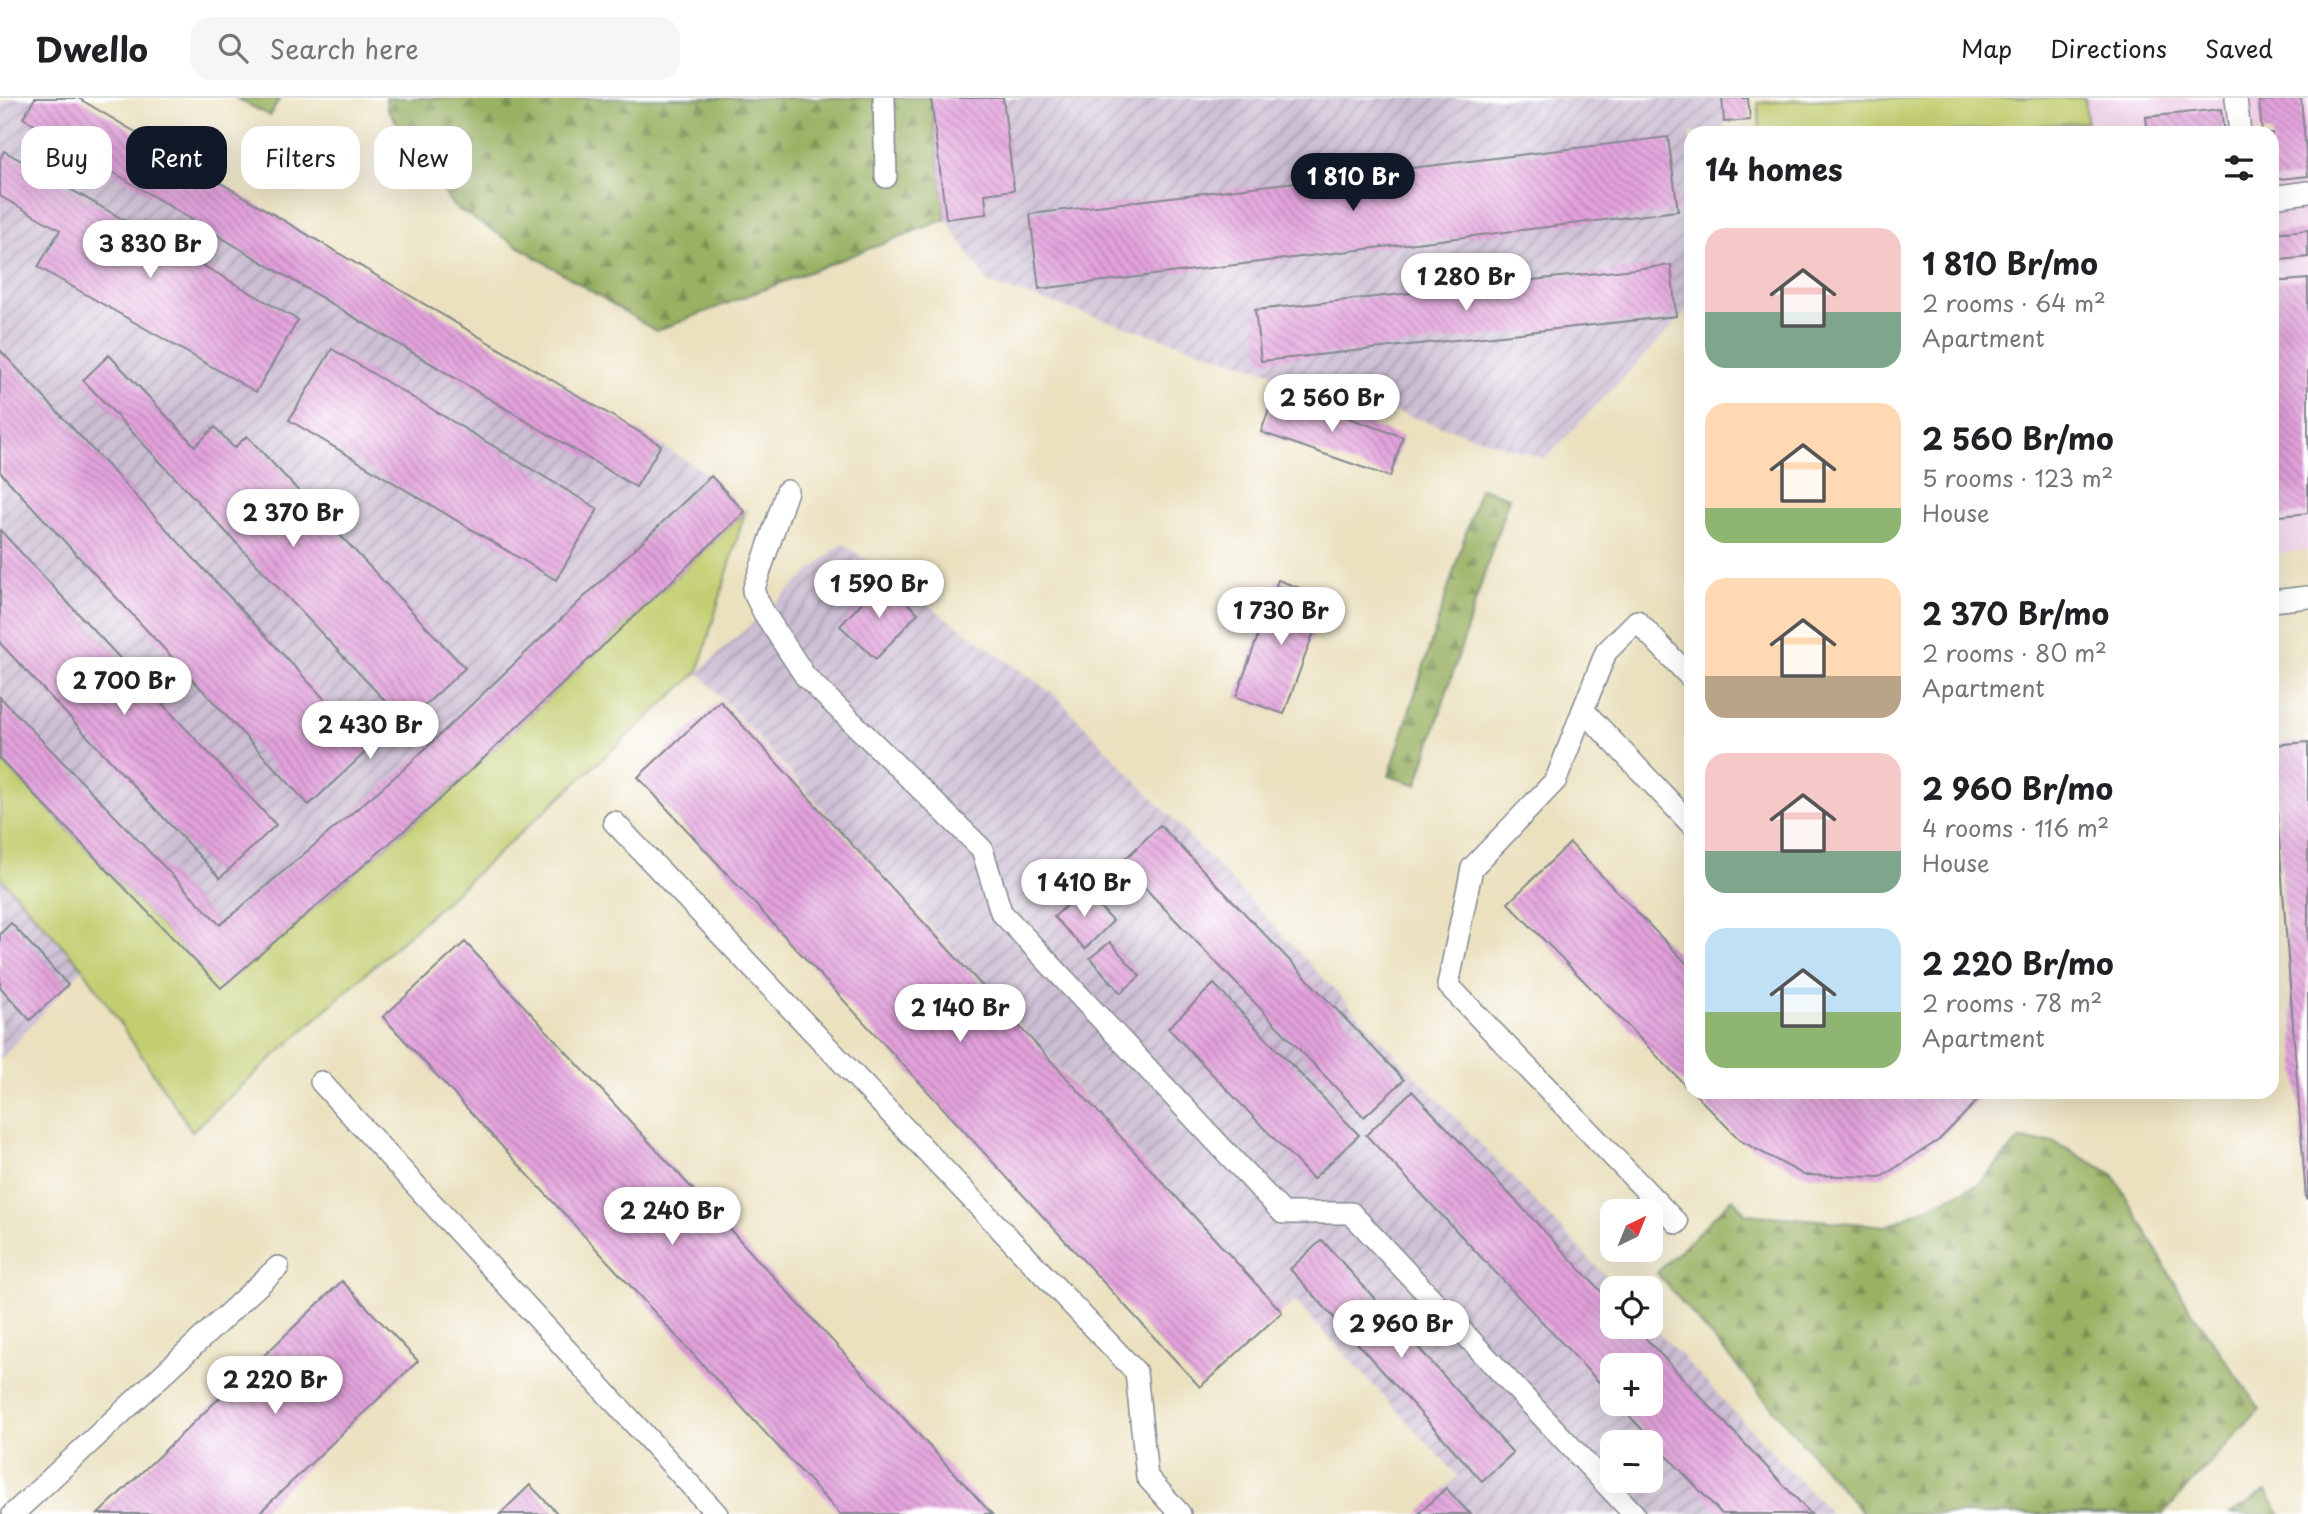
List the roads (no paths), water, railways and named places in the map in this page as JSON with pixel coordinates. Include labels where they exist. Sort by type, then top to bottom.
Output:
[{"type":"lane","points":[[884,98],[886,177]]},
{"type":"lane","points":[[2236,98],[2239,126]]},
{"type":"lane","points":[[2279,196],[2308,192]]},
{"type":"lane","points":[[787,491],[754,591],[764,613],[805,676],[982,849],[1001,912],[1283,1213],[1351,1213],[1634,1514]]},
{"type":"lane","points":[[2279,600],[2308,597]]},
{"type":"lane","points":[[1676,1223],[1448,985],[1472,868],[1556,780],[1606,652],[1637,621],[1684,671]]},
{"type":"lane","points":[[1583,710],[1684,817]]},
{"type":"lane","points":[[614,822],[1136,1372],[1147,1477],[1180,1514]]},
{"type":"lane","points":[[321,1082],[717,1514]]},
{"type":"lane","points":[[13,1514],[278,1267]]}]
